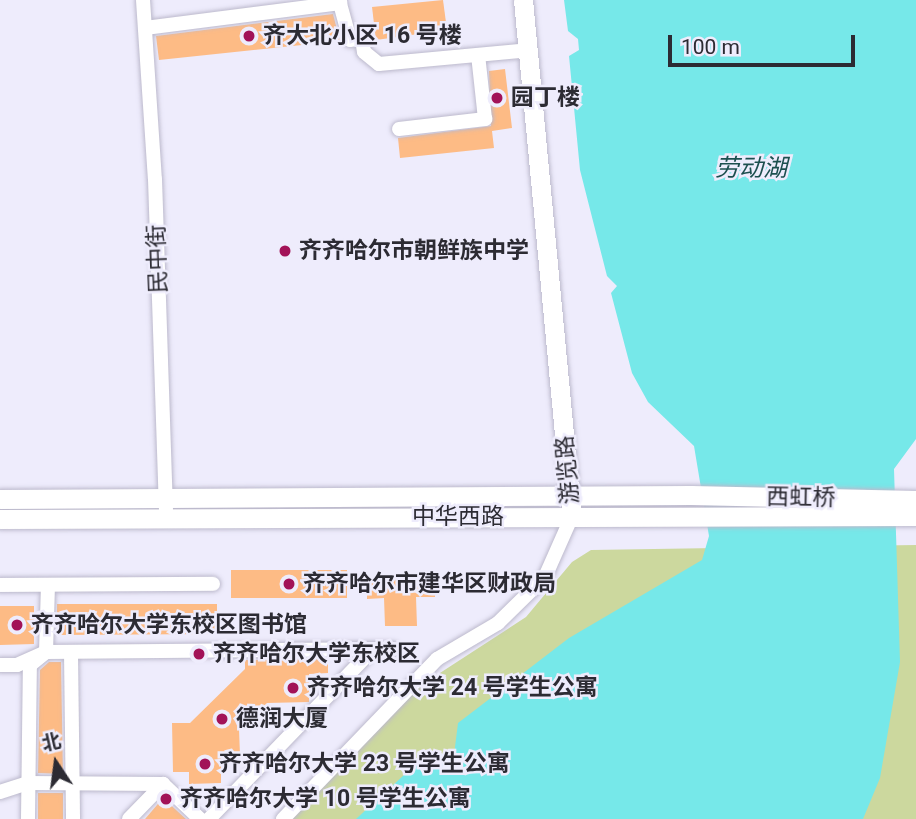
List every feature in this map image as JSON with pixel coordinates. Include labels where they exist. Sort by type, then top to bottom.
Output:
[{"type":"main road","name":"游览路","points":[[523,0],[530,50],[572,516]]},
{"type":"main road","name":"中华西路","points":[[0,499],[691,495]]},
{"type":"main road","name":"西虹桥","points":[[691,495],[913,508]]},
{"type":"main road","name":"中华西路","points":[[0,519],[572,516],[670,520],[913,508]]},
{"type":"street","name":"民中街","points":[[143,0],[166,518]]},
{"type":"street","points":[[145,28],[339,1],[350,40],[362,38],[364,52],[379,64],[530,50]]},
{"type":"street","points":[[399,129],[485,120],[478,55]]},
{"type":"street","name":"游览路","points":[[283,819],[437,659],[498,623],[545,577],[572,516]]},
{"type":"street","points":[[46,652],[48,584]]},
{"type":"street","points":[[0,585],[213,584]]},
{"type":"street","points":[[209,819],[373,649]]},
{"type":"street","points":[[0,665],[17,665],[46,652],[393,649]]},
{"type":"street","points":[[28,819],[30,664],[46,652]]},
{"type":"street","points":[[71,652],[73,819]]},
{"type":"street","points":[[0,792],[29,783],[163,784],[201,819]]},
{"type":"street","points":[[129,819],[163,784]]},
{"type":"shaded area","points":[[916,545],[916,819],[292,819],[423,684],[526,617],[572,562],[591,550]]},
{"type":"water","name":"劳动湖","points":[[564,0],[916,0],[916,439],[894,469],[900,662],[880,778],[863,819],[356,819],[428,753],[454,755],[458,723],[569,638],[702,560],[709,536],[694,446],[648,402],[632,373],[611,293],[617,286],[607,276],[580,170],[569,56],[579,50],[578,39],[568,31]]},
{"type":"building","points":[[443,0],[447,30],[376,40],[372,7]]},
{"type":"building","name":"齐大北小区 16 号楼","points":[[333,14],[340,41],[159,60],[156,36]]},
{"type":"building","name":"园丁楼","points":[[505,69],[512,128],[492,131],[494,148],[400,158],[398,138],[491,126],[489,71]]},
{"type":"building","name":"齐齐哈尔市建华区财政局","points":[[231,570],[347,570],[347,598],[231,598]]},
{"type":"building","points":[[435,578],[435,597],[416,597],[417,626],[385,626],[384,598],[367,599],[367,580]]},
{"type":"building","points":[[57,604],[217,604],[217,634],[57,635]]},
{"type":"building","name":"齐齐哈尔大学东校区图书馆","points":[[0,606],[34,606],[34,644],[0,645]]},
{"type":"building","name":"德润大厦","points":[[328,659],[328,673],[309,674],[309,702],[267,703],[239,729],[240,755],[221,755],[221,783],[189,784],[189,772],[173,772],[172,723],[190,723],[245,669],[245,660]]},
{"type":"building","points":[[49,662],[61,662],[63,774],[38,773],[40,670]]},
{"type":"building","points":[[38,793],[63,793],[63,819],[38,819]]},
{"type":"building","name":"齐齐哈尔大学 10 号学生公寓","points":[[163,798],[186,819],[145,819]]},
{"type":"place","name":"齐大北小区 16 号楼","points":[[249,36]]},
{"type":"place","name":"园丁楼","points":[[497,98]]},
{"type":"place","name":"齐齐哈尔市朝鲜族中学","points":[[285,251]]},
{"type":"place","name":"齐齐哈尔市建华区财政局","points":[[289,584]]},
{"type":"place","name":"齐齐哈尔大学东校区图书馆","points":[[17,625]]},
{"type":"place","name":"齐齐哈尔大学东校区","points":[[199,654]]},
{"type":"place","name":"齐齐哈尔大学 24 号学生公寓","points":[[293,688]]},
{"type":"place","name":"德润大厦","points":[[222,719]]},
{"type":"place","name":"齐齐哈尔大学 23 号学生公寓","points":[[205,764]]},
{"type":"place","name":"齐齐哈尔大学 10 号学生公寓","points":[[166,799]]}]
